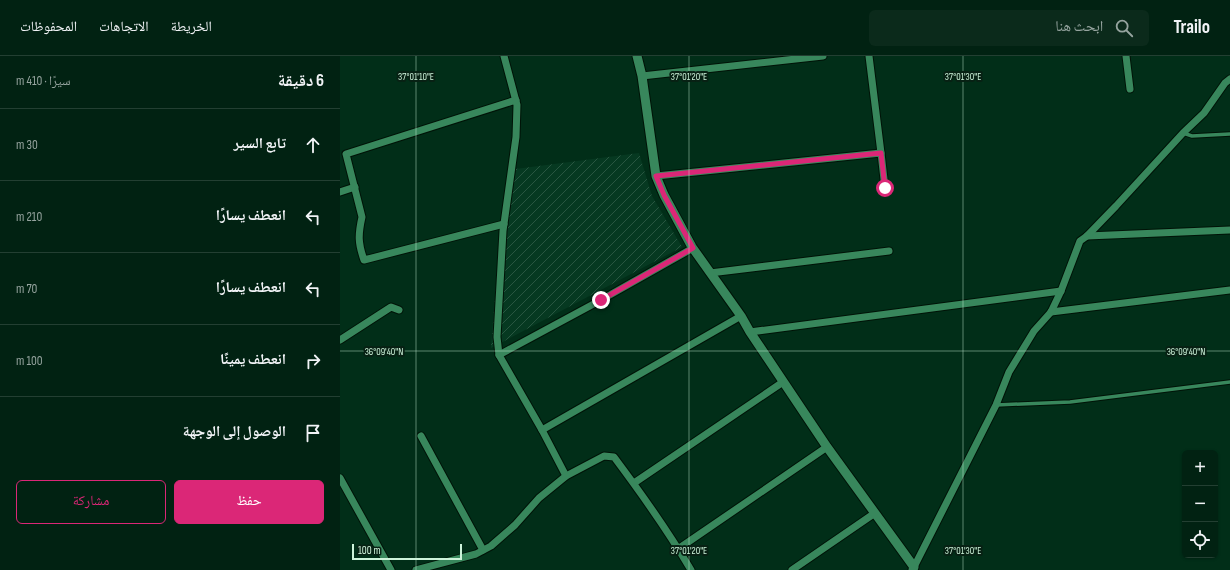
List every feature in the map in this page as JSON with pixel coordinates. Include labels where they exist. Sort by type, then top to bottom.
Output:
[{"type":"street","points":[[504,56],[516,100],[516,137],[504,224],[497,337],[499,355],[542,430],[566,476]]},
{"type":"street","points":[[637,56],[642,76],[656,176],[664,195],[693,248],[741,316],[750,332],[827,447],[914,569],[996,405],[1009,372],[1034,331],[1052,312],[1080,241],[1087,236],[1183,133],[1204,113],[1225,83],[1230,79]]},
{"type":"street","points":[[642,76],[823,56]]},
{"type":"street","points":[[869,56],[885,188]]},
{"type":"street","points":[[1126,56],[1130,89]]},
{"type":"street","points":[[504,224],[364,260],[359,247],[362,217],[346,154],[516,100]]},
{"type":"street","points":[[656,176],[881,153]]},
{"type":"street","points":[[340,192],[355,187]]},
{"type":"street","points":[[1087,236],[1230,230]]},
{"type":"street","points":[[499,355],[693,248]]},
{"type":"street","points":[[710,273],[889,251]]},
{"type":"street","points":[[1052,312],[1230,290]]},
{"type":"street","points":[[750,332],[1061,291]]},
{"type":"street","points":[[340,340],[391,307],[399,310]]},
{"type":"street","points":[[542,430],[741,316]]},
{"type":"street","points":[[634,483],[783,382]]},
{"type":"street","points":[[421,436],[483,550]]},
{"type":"street","points":[[678,549],[827,447]]},
{"type":"street","points":[[416,570],[476,554],[491,546],[515,526],[539,498],[566,476],[604,456],[614,457],[634,483],[691,570]]},
{"type":"street","points":[[340,478],[390,570]]},
{"type":"street","points":[[792,570],[875,513]]},
{"type":"lane","points":[[1183,133],[1192,136],[1230,134]]},
{"type":"lane","points":[[996,405],[1070,402],[1230,382]]},
{"type":"shaded area","points":[[639,153],[652,196],[682,247],[491,348],[500,231],[508,170]]},
{"type":"route","points":[[601,300],[693,248],[664,195],[656,176],[881,153],[885,188]]}]
